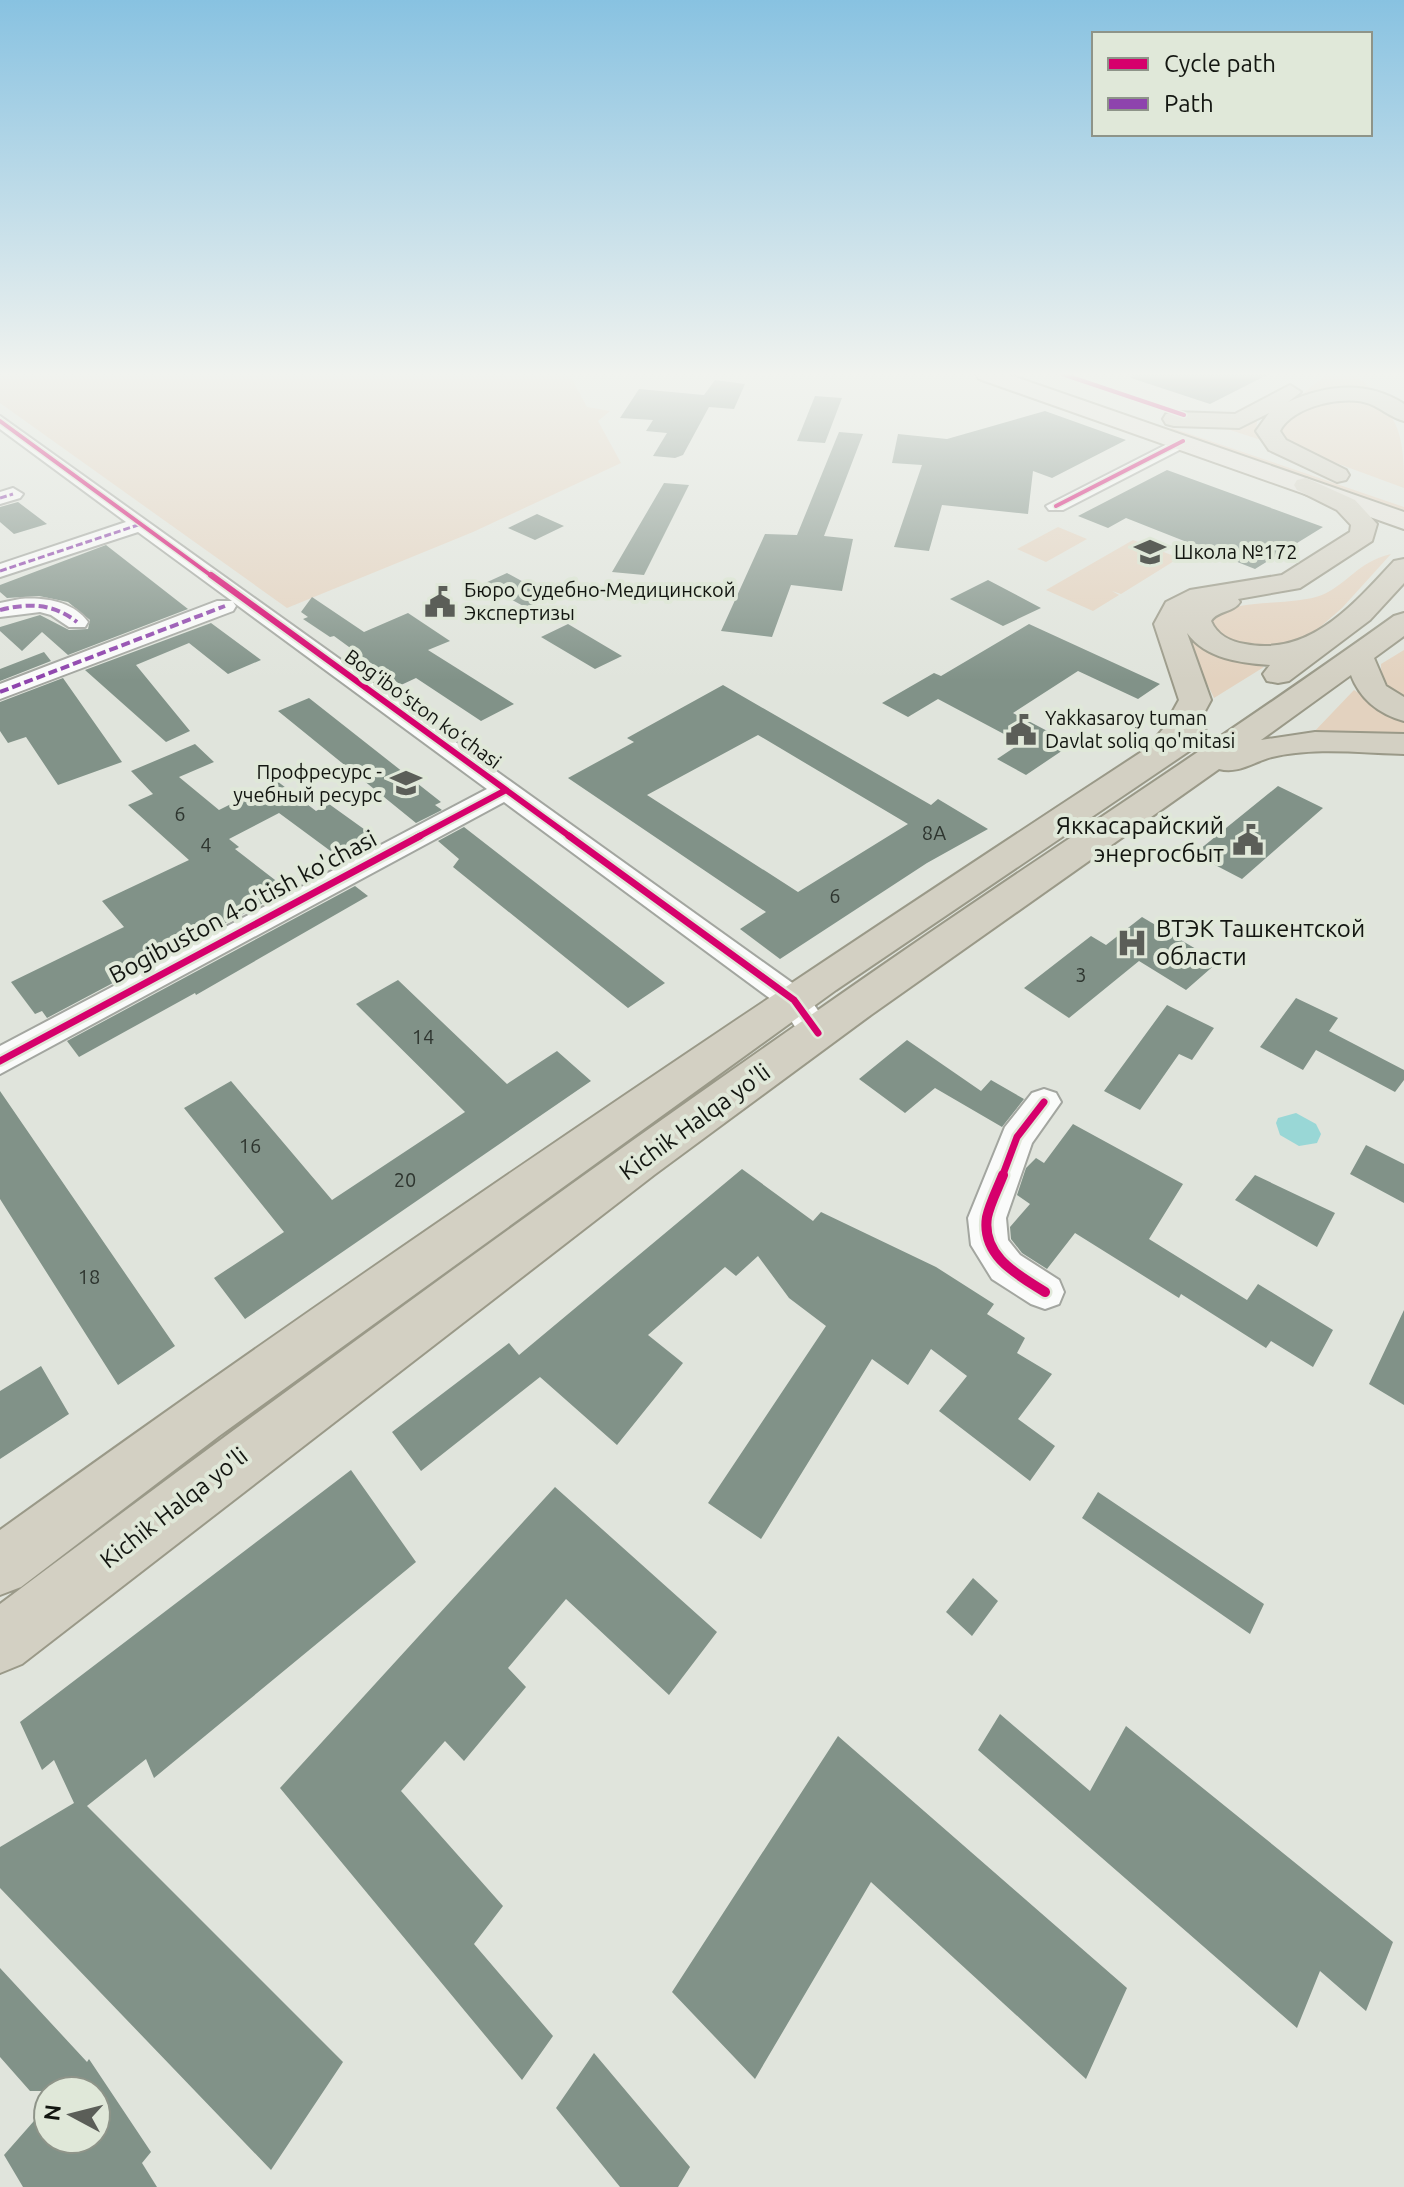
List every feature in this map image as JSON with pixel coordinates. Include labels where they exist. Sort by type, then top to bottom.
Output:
[{"type":"highway","points":[[1148,766],[1177,733],[1195,703],[1195,693],[1169,624],[1176,608],[1200,596],[1290,582],[1363,535],[1364,524],[1355,512],[1306,485]]},
{"type":"highway","points":[[1324,641],[1291,655],[1256,655],[1212,641],[1199,632],[1196,621],[1210,606],[1305,590],[1373,547],[1404,550]]},
{"type":"highway","name":"Kichik Halqa yo'li","points":[[0,1566],[213,1409],[795,1016],[1236,704],[1360,614],[1404,567]]},
{"type":"highway","name":"Kichik Halqa yo'li","points":[[0,1642],[330,1389],[795,1016],[1115,827],[1404,622]]},
{"type":"highway","points":[[1358,655],[1373,691],[1404,711]]},
{"type":"highway","points":[[1115,827],[1233,760],[1264,748],[1300,743],[1404,744]]},
{"type":"main road","points":[[1285,476],[1404,521]]},
{"type":"main road","points":[[1340,476],[1404,498]]},
{"type":"street","name":"Bogʻiboʻston koʻchasi","points":[[56,476],[132,527],[795,1016]]},
{"type":"street","name":"Bogʻiboʻston koʻchasi","points":[[69,476],[225,606],[496,795]]},
{"type":"street","points":[[1056,506],[1104,476]]},
{"type":"street","points":[[0,571],[132,527]]},
{"type":"street","points":[[0,610],[22,604],[39,604],[62,611],[77,622]]},
{"type":"street","points":[[0,692],[225,606]]},
{"type":"street","name":"Bogibuston 4-o'tish ko'chasi","points":[[0,1061],[496,795]]},
{"type":"street","points":[[1044,1102],[1017,1137],[987,1218],[990,1245],[1006,1267],[1045,1292]]},
{"type":"shaded area","points":[[102,476],[593,476],[473,532],[287,608]]},
{"type":"shaded area","points":[[1304,476],[1313,476],[1404,507],[1404,511]]},
{"type":"shaded area","points":[[1372,476],[1404,476],[1404,488]]},
{"type":"shaded area","points":[[1058,527],[1087,539],[1046,562],[1017,549]]},
{"type":"shaded area","points":[[1133,540],[1179,558],[1121,594],[1112,591],[1119,595],[1093,611],[1046,590]]},
{"type":"shaded area","points":[[1391,554],[1342,608],[1310,636],[1273,649],[1228,643],[1207,621],[1230,608],[1322,595],[1369,563]]},
{"type":"shaded area","points":[[1184,620],[1223,655],[1264,667],[1214,698],[1186,640]]},
{"type":"shaded area","points":[[1404,650],[1404,706],[1386,688],[1381,664]]},
{"type":"shaded area","points":[[1354,690],[1404,722],[1404,736],[1311,735]]},
{"type":"water","points":[[1296,1113],[1316,1124],[1321,1134],[1317,1143],[1299,1146],[1280,1135],[1276,1123],[1278,1118]]},
{"type":"building","points":[[821,476],[847,476],[824,536],[853,539],[842,591],[791,585],[772,637],[721,631],[765,534],[797,535]]},
{"type":"building","points":[[918,476],[1032,476],[1028,514],[942,505],[929,551],[894,547]]},
{"type":"building","points":[[1155,476],[1184,476],[1323,527],[1255,569],[1126,518],[1108,528],[1078,516]]},
{"type":"building","points":[[664,483],[689,485],[644,575],[612,572]]},
{"type":"building","points":[[18,502],[47,524],[14,534],[0,522],[0,507]]},
{"type":"building","points":[[537,514],[564,526],[535,540],[508,528]]},
{"type":"building","points":[[106,545],[188,609],[68,655],[42,632],[22,651],[0,631],[0,627],[40,615],[69,630],[88,629],[90,620],[68,602],[39,596],[7,598],[0,592],[0,585]]},
{"type":"building","points":[[507,573],[551,597],[527,608],[483,584]]},
{"type":"building","points":[[988,580],[1041,608],[1003,626],[950,599]]},
{"type":"building","points":[[312,597],[364,632],[408,613],[450,641],[428,650],[514,704],[481,721],[416,678],[401,685],[334,636],[330,637],[303,619],[308,617],[301,612]]},
{"type":"building","points":[[211,623],[261,660],[228,674],[189,643],[136,665],[190,731],[166,742],[85,670]]},
{"type":"building","points":[[568,624],[622,656],[595,669],[541,637]]},
{"type":"building","points":[[1029,624],[1160,684],[1138,699],[1078,671],[1013,713],[1072,744],[1026,775],[997,759],[1021,743],[938,699],[908,717],[882,703],[934,673],[941,676]]},
{"type":"building","points":[[44,652],[51,661],[0,681],[0,669]]},
{"type":"building","points":[[63,678],[122,762],[58,785],[26,737],[8,743],[0,731],[0,702]]},
{"type":"building","points":[[723,685],[931,805],[938,799],[988,829],[927,863],[780,959],[740,929],[766,912],[568,778],[634,742],[627,738]],"holes":[[[758,735],[908,824],[798,892],[647,795]]]},
{"type":"building","points":[[309,698],[441,802],[435,805],[442,810],[416,823],[278,711]]},
{"type":"building","points":[[195,744],[214,762],[179,777],[219,810],[277,781],[316,811],[329,804],[375,837],[340,858],[279,813],[229,839],[239,847],[235,849],[288,890],[47,1018],[42,1011],[35,1014],[11,982],[124,927],[102,901],[189,860],[128,805],[153,794],[131,771]]},
{"type":"building","points":[[1278,786],[1323,808],[1242,879],[1194,854]]},
{"type":"building","points":[[464,827],[665,983],[628,1008],[453,867],[459,859],[438,841]]},
{"type":"building","points":[[355,886],[368,896],[196,995],[79,1057],[67,1041]]},
{"type":"building","points":[[1142,917],[1218,962],[1186,990],[1139,961],[1069,1018],[1024,988],[1091,936],[1106,945]]},
{"type":"building","points":[[398,980],[507,1084],[557,1051],[591,1081],[245,1319],[214,1278],[284,1232],[184,1108],[231,1081],[332,1200],[465,1112],[356,1004]]},
{"type":"building","points":[[1296,998],[1338,1018],[1329,1031],[1404,1070],[1404,1080],[1395,1092],[1316,1050],[1303,1070],[1260,1047]]},
{"type":"building","points":[[1167,1005],[1214,1028],[1192,1060],[1179,1054],[1140,1110],[1104,1091]]},
{"type":"building","points":[[907,1040],[981,1091],[991,1080],[1024,1099],[1002,1127],[935,1088],[905,1113],[859,1079]]},
{"type":"building","points":[[0,1091],[175,1346],[118,1385],[0,1199]]},
{"type":"building","points":[[1073,1124],[1183,1184],[1149,1239],[1247,1300],[1258,1284],[1333,1330],[1313,1367],[1271,1341],[1266,1348],[1181,1294],[1179,1298],[1075,1233],[1047,1269],[1022,1253],[1011,1239],[1010,1227],[1030,1204],[1017,1195],[1026,1168],[1036,1158],[1044,1163]]},
{"type":"building","points":[[1366,1145],[1404,1164],[1404,1203],[1350,1174]]},
{"type":"building","points":[[742,1169],[813,1221],[821,1212],[936,1267],[994,1304],[987,1314],[1025,1338],[1017,1353],[1052,1374],[1018,1419],[1055,1446],[1030,1481],[939,1411],[967,1376],[931,1349],[908,1385],[872,1359],[761,1539],[708,1503],[826,1326],[789,1298],[758,1256],[736,1276],[725,1267],[648,1335],[683,1363],[617,1445],[540,1377],[421,1471],[392,1432],[509,1343],[519,1355]]},
{"type":"building","points":[[1255,1175],[1335,1213],[1317,1247],[1235,1200]]},
{"type":"building","points":[[1404,1310],[1404,1405],[1369,1384]]},
{"type":"building","points":[[41,1366],[69,1414],[0,1459],[0,1391]]},
{"type":"building","points":[[351,1470],[416,1562],[154,1778],[146,1759],[87,1806],[343,2062],[271,2170],[0,1888],[0,1847],[74,1803],[54,1760],[42,1770],[20,1722]]},
{"type":"building","points":[[555,1487],[717,1632],[669,1695],[566,1599],[508,1668],[526,1687],[464,1761],[445,1741],[401,1791],[503,1906],[474,1944],[553,2036],[522,2080],[280,1788]]},
{"type":"building","points":[[1098,1492],[1264,1604],[1250,1634],[1082,1518]]},
{"type":"building","points":[[973,1578],[998,1601],[972,1636],[946,1612]]},
{"type":"building","points":[[1000,1714],[1090,1791],[1126,1726],[1393,1942],[1366,2011],[1320,1971],[1297,2028],[978,1750]]},
{"type":"building","points":[[838,1736],[1127,1988],[1086,2079],[871,1882],[755,2079],[672,1992]]},
{"type":"building","points":[[0,1968],[87,2062],[89,2059],[100,2075],[32,2075],[30,2091],[0,2057]]},
{"type":"building","points":[[594,2053],[690,2167],[678,2187],[620,2187],[556,2108]]},
{"type":"building","points":[[112,2094],[151,2152],[142,2163],[157,2187],[23,2187],[4,2155],[32,2123],[32,2155],[112,2155]]},
{"type":"marked path","points":[[0,498],[13,494]]},
{"type":"marked path","points":[[0,571],[141,524]]},
{"type":"marked path","points":[[0,610],[20,606],[50,607],[77,622]]},
{"type":"marked path","points":[[0,692],[225,606]]},
{"type":"cycle path","points":[[76,476],[794,1000],[818,1033]]},
{"type":"cycle path","points":[[1056,506],[1114,476]]},
{"type":"cycle path","points":[[0,1061],[506,790]]},
{"type":"cycle path","points":[[1044,1102],[1017,1137],[987,1218],[990,1245],[1006,1267],[1045,1292]]},
{"type":"place","name":"Школа №172","points":[[1150,552]]},
{"type":"place","name":"Бюро Судебно-Медицинской Экспертизы","points":[[440,602]]},
{"type":"place","name":"Yakkasaroy tuman Davlat soliq qo'mitasi","points":[[1021,730]]},
{"type":"place","name":"Профресурс - учебный ресурс","points":[[406,783]]},
{"type":"place","name":"Яккасарайский энергосбыт","points":[[1248,840]]},
{"type":"place","name":"ВТЭК Ташкентской области","points":[[1132,943]]}]
